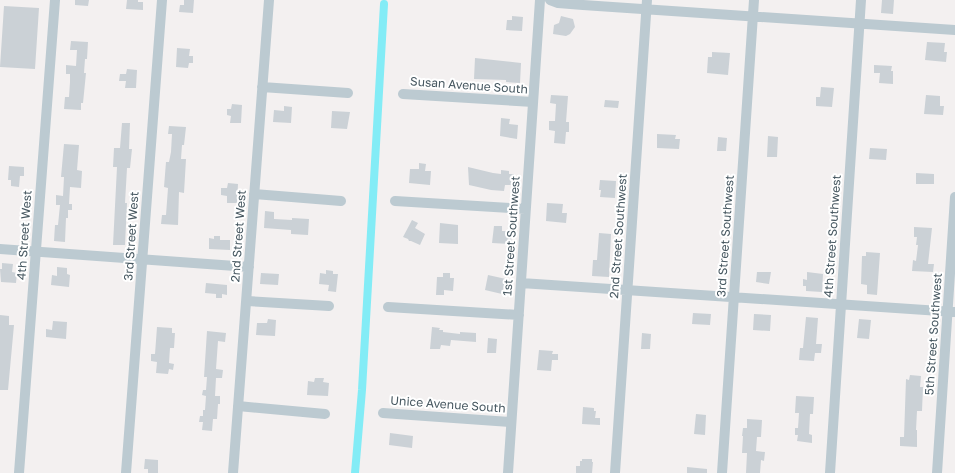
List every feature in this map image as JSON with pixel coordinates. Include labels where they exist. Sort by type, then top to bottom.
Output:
[{"type":"street","name":"4th Street West","points":[[19,473],[55,0]]},
{"type":"street","name":"3rd Street West","points":[[126,473],[162,0]]},
{"type":"street","name":"2nd Street West","points":[[233,473],[269,0]]},
{"type":"street","name":"1st Street Southwest","points":[[508,473],[540,0]]},
{"type":"street","points":[[550,0],[558,3],[646,5],[752,16],[955,30]]},
{"type":"street","name":"3rd Street Southwest","points":[[722,473],[754,0]]},
{"type":"street","name":"4th Street Southwest","points":[[830,473],[861,0]]},
{"type":"street","name":"2nd Street Southwest","points":[[615,473],[646,5]]},
{"type":"street","points":[[262,87],[348,94]]},
{"type":"street","name":"Susan Avenue South","points":[[403,94],[533,102]]},
{"type":"street","points":[[254,194],[341,201]]},
{"type":"street","name":"5th Street Southwest","points":[[937,473],[951,312],[955,197]]},
{"type":"street","points":[[395,201],[525,209]]},
{"type":"street","points":[[0,249],[249,267]]},
{"type":"street","points":[[521,283],[951,312]]},
{"type":"street","points":[[247,301],[329,306]]},
{"type":"street","points":[[388,307],[519,315]]},
{"type":"street","points":[[238,406],[325,414]]},
{"type":"street","name":"Unice Avenue South","points":[[383,413],[511,422]]},
{"type":"building","points":[[75,0],[89,0],[88,6],[75,5]]},
{"type":"building","points":[[127,0],[138,0],[138,2],[143,2],[143,10],[126,9]]},
{"type":"building","points":[[184,0],[194,0],[193,13],[179,12],[180,5],[184,5]]},
{"type":"building","points":[[882,0],[894,0],[893,14],[881,13]]},
{"type":"building","points":[[4,6],[39,8],[35,69],[0,67]]},
{"type":"building","points":[[512,16],[523,17],[522,31],[506,30],[507,20],[512,20]]},
{"type":"building","points":[[561,16],[573,19],[575,27],[570,34],[566,36],[553,34],[554,25],[559,23]]},
{"type":"building","points":[[71,41],[88,42],[87,59],[85,59],[84,73],[86,73],[83,103],[81,103],[81,110],[64,109],[65,97],[69,97],[70,82],[70,74],[66,74],[66,65],[76,66],[77,50],[70,50]]},
{"type":"building","points":[[927,42],[945,43],[944,52],[947,52],[946,62],[925,60]]},
{"type":"building","points":[[177,48],[190,49],[189,56],[193,56],[193,63],[189,63],[188,68],[176,67]]},
{"type":"building","points":[[712,52],[730,53],[728,75],[707,73],[708,57],[712,57]]},
{"type":"building","points":[[475,58],[521,63],[520,83],[506,82],[506,80],[474,79]]},
{"type":"building","points":[[874,65],[892,66],[891,71],[893,71],[893,84],[879,83],[880,73],[874,73]]},
{"type":"building","points":[[127,69],[137,70],[136,88],[125,88],[126,81],[119,81],[120,74],[126,74]]},
{"type":"building","points":[[821,87],[834,88],[832,107],[816,106],[816,97],[820,97]]},
{"type":"building","points":[[551,95],[568,96],[566,122],[569,122],[569,132],[566,132],[565,144],[554,143],[555,131],[549,130],[549,121],[555,121],[556,104],[550,103]]},
{"type":"building","points":[[926,95],[940,96],[940,106],[944,106],[943,115],[924,114]]},
{"type":"building","points":[[605,100],[619,101],[618,108],[604,107]]},
{"type":"building","points":[[232,104],[242,105],[241,123],[230,123],[231,116],[227,115],[227,109],[231,109]]},
{"type":"building","points":[[284,106],[292,107],[291,123],[273,122],[274,110],[284,111]]},
{"type":"building","points":[[332,111],[350,112],[347,129],[331,128]]},
{"type":"building","points":[[501,118],[510,119],[509,124],[518,125],[517,139],[500,136]]},
{"type":"building","points":[[122,123],[130,123],[129,149],[132,149],[130,168],[127,168],[125,245],[113,245],[117,167],[113,167],[114,148],[120,148]]},
{"type":"building","points":[[169,126],[186,127],[181,159],[186,159],[184,193],[179,192],[178,225],[161,224],[162,215],[166,215],[168,188],[164,187],[166,162],[169,162],[172,134],[168,134]]},
{"type":"building","points":[[657,134],[676,135],[675,139],[680,139],[679,149],[657,148]]},
{"type":"building","points":[[768,136],[778,137],[777,157],[767,157]]},
{"type":"building","points":[[718,137],[727,138],[726,151],[717,151]]},
{"type":"building","points":[[64,144],[79,145],[77,170],[82,171],[81,188],[70,187],[69,204],[72,204],[72,210],[68,210],[68,218],[66,218],[65,242],[54,241],[55,225],[58,225],[60,205],[56,205],[56,195],[63,196],[64,177],[61,177]]},
{"type":"building","points":[[870,148],[887,149],[886,160],[869,159]]},
{"type":"building","points":[[419,163],[426,164],[425,171],[431,171],[430,185],[409,183],[410,169],[419,169]]},
{"type":"building","points":[[9,166],[24,167],[24,176],[20,176],[19,187],[11,186],[11,180],[8,180]]},
{"type":"building","points":[[468,167],[501,174],[501,170],[509,171],[509,174],[514,174],[513,185],[505,185],[504,191],[491,190],[469,185]]},
{"type":"building","points":[[916,173],[934,174],[934,184],[916,184]]},
{"type":"building","points":[[600,180],[616,181],[615,198],[600,197]]},
{"type":"building","points":[[228,183],[238,184],[237,203],[227,203],[227,196],[221,195],[221,188],[227,188]]},
{"type":"building","points":[[547,203],[563,204],[562,213],[567,213],[566,223],[546,221]]},
{"type":"building","points":[[265,211],[274,212],[274,219],[309,219],[308,235],[291,234],[291,230],[264,228]]},
{"type":"building","points":[[412,220],[418,223],[415,228],[425,234],[420,245],[403,237]]},
{"type":"building","points":[[440,223],[458,225],[458,244],[439,243]]},
{"type":"building","points":[[494,226],[502,226],[502,231],[512,231],[511,244],[492,243]]},
{"type":"building","points":[[914,227],[932,228],[928,264],[934,264],[933,272],[912,271],[913,260],[916,261],[918,245],[916,245],[917,237],[914,237]]},
{"type":"building","points":[[599,233],[611,234],[609,277],[592,276],[593,260],[597,260]]},
{"type":"building","points":[[214,236],[220,236],[220,240],[230,240],[230,250],[209,249],[209,238],[214,239]]},
{"type":"building","points":[[866,252],[880,253],[877,295],[867,294],[867,285],[861,284],[862,256],[866,256]]},
{"type":"building","points":[[2,263],[13,264],[12,272],[17,273],[16,283],[1,282],[0,269],[2,269]]},
{"type":"building","points":[[57,267],[67,268],[67,274],[70,275],[69,287],[51,285],[52,275],[57,276]]},
{"type":"building","points":[[326,270],[333,271],[333,274],[338,274],[336,292],[328,291],[329,285],[319,284],[320,273],[326,274]]},
{"type":"building","points":[[757,272],[771,272],[769,284],[756,282]]},
{"type":"building","points":[[807,272],[823,274],[822,292],[806,291],[806,286],[803,286],[803,279],[807,280]]},
{"type":"building","points":[[261,273],[279,274],[278,285],[260,284]]},
{"type":"building","points":[[443,273],[450,273],[450,278],[454,278],[453,291],[444,290],[444,295],[436,295],[437,277],[443,277]]},
{"type":"building","points":[[488,275],[506,279],[502,294],[485,290]]},
{"type":"building","points":[[206,283],[227,285],[227,295],[222,294],[222,298],[216,298],[216,294],[205,293]]},
{"type":"building","points":[[693,313],[711,314],[710,325],[692,324]]},
{"type":"building","points":[[754,314],[771,315],[770,331],[753,330]]},
{"type":"building","points":[[0,315],[9,316],[9,325],[14,325],[8,390],[0,390]]},
{"type":"building","points":[[806,317],[818,318],[816,344],[822,344],[821,353],[815,353],[814,361],[799,360],[800,348],[803,348]]},
{"type":"building","points":[[268,319],[276,320],[275,336],[256,335],[257,323],[267,323]]},
{"type":"building","points":[[859,319],[871,320],[869,339],[857,338]]},
{"type":"building","points":[[53,321],[67,322],[66,339],[46,337],[46,329],[52,330]]},
{"type":"building","points":[[157,327],[172,328],[172,333],[175,333],[174,348],[170,348],[169,363],[174,364],[173,370],[169,369],[168,374],[156,373],[157,362],[151,361],[151,354],[155,354]]},
{"type":"building","points":[[432,327],[440,328],[439,330],[443,330],[443,332],[460,334],[460,332],[476,333],[476,342],[451,340],[450,346],[441,345],[440,349],[430,349]]},
{"type":"building","points":[[207,331],[226,333],[225,342],[218,341],[216,369],[223,370],[222,378],[216,378],[215,396],[220,396],[220,404],[218,404],[217,419],[213,419],[212,431],[202,430],[203,422],[199,422],[200,416],[203,416],[203,410],[205,410],[206,396],[202,395],[203,390],[206,390],[207,377],[204,377]]},
{"type":"building","points":[[642,333],[651,334],[650,349],[641,349]]},
{"type":"building","points":[[488,338],[497,339],[496,353],[487,353]]},
{"type":"building","points":[[539,350],[553,351],[552,354],[558,354],[558,360],[552,360],[551,371],[537,370]]},
{"type":"building","points":[[910,375],[921,376],[920,387],[923,387],[922,411],[917,411],[917,447],[900,446],[900,437],[904,437],[906,379],[909,380]]},
{"type":"building","points":[[315,378],[324,378],[323,382],[329,383],[328,396],[307,395],[308,381],[314,382]]},
{"type":"building","points":[[796,396],[814,397],[813,414],[810,414],[809,434],[812,435],[812,443],[797,441],[798,435],[795,435],[795,428],[798,428],[799,413],[795,413]]},
{"type":"building","points":[[583,407],[594,408],[594,411],[596,411],[595,418],[600,418],[600,425],[582,424]]},
{"type":"building","points":[[696,414],[706,415],[705,435],[694,434]]},
{"type":"building","points":[[747,419],[762,420],[761,437],[757,437],[756,451],[765,452],[764,461],[761,460],[760,473],[746,473],[747,453],[742,453],[742,436],[743,428],[747,428]]},
{"type":"building","points":[[390,433],[413,436],[412,448],[389,445]]},
{"type":"building","points":[[145,459],[158,460],[158,473],[148,473],[148,469],[144,469]]},
{"type":"building","points":[[582,459],[592,459],[592,473],[576,473],[576,466],[580,466],[580,461],[582,461]]},
{"type":"building","points":[[687,467],[707,469],[707,473],[687,473]]},
{"type":"waterway","points":[[355,473],[362,390],[384,4]]}]
